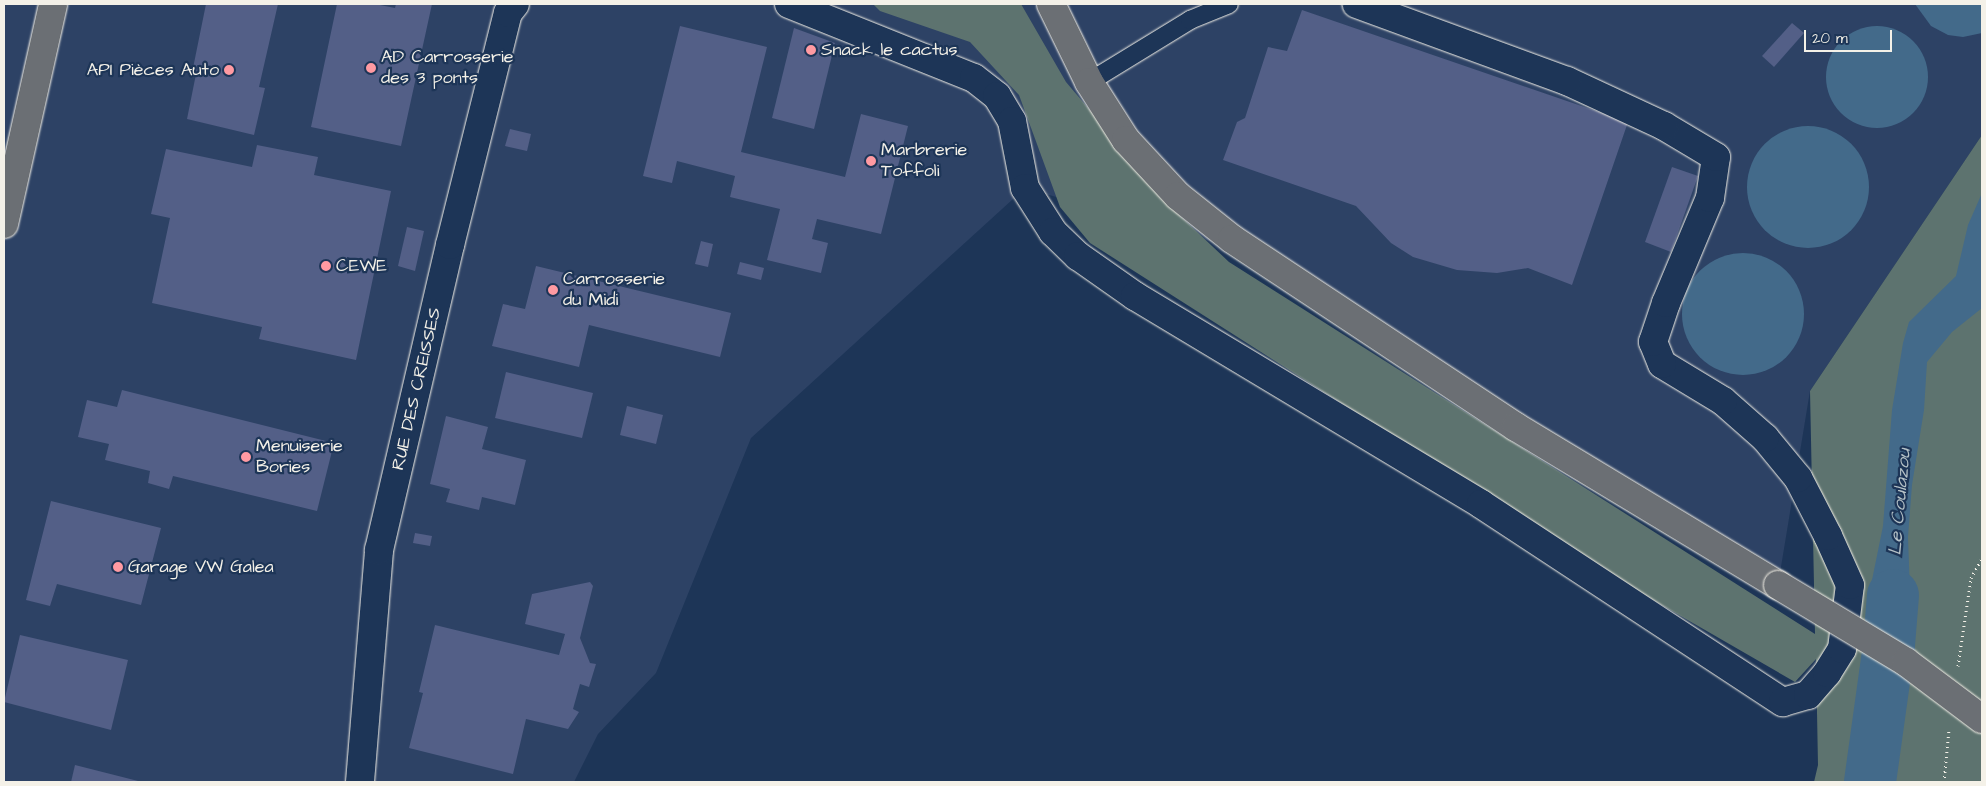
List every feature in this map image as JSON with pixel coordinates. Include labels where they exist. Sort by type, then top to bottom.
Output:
[{"type":"main road","points":[[16,166],[37,4]]},
{"type":"main road","points":[[4,224],[53,4]]},
{"type":"main road","points":[[16,166],[51,46],[68,4]]},
{"type":"main road","points":[[1051,4],[1089,82],[1126,140],[1178,196],[1232,240],[1516,428],[1906,662],[1982,720]]},
{"type":"street","name":"RUE DES CREISSES","points":[[360,782],[379,550],[452,236],[508,13],[515,4]]},
{"type":"street","points":[[798,5],[974,78],[997,96],[1012,121],[1025,188],[1053,232],[1078,256],[1135,296],[1481,504],[1783,702],[1808,695],[1827,673],[1842,649],[1850,585],[1828,536],[1798,478],[1765,438],[1723,401],[1662,364],[1653,342],[1666,303],[1710,198],[1716,157],[1664,126],[1567,81],[1357,4]]},
{"type":"lane","points":[[1089,82],[1190,20],[1229,4]]},
{"type":"shaded area","points":[[4,4],[1982,4],[1982,135],[1810,391],[1778,585],[1251,253],[1025,188],[751,438],[656,673],[598,734],[574,782],[4,782]]},
{"type":"green space","points":[[873,4],[1021,4],[1066,82],[1177,213],[1229,262],[1815,634],[1810,391],[1982,135],[1982,782],[1814,782],[1818,765],[1816,659],[1795,682],[1627,585],[1090,243],[1060,207],[1019,95],[970,42],[880,11]]},
{"type":"water","points":[[1915,4],[1982,4],[1982,33],[1963,37],[1948,35],[1931,26]]},
{"type":"water","points":[[1877,26],[1897,30],[1913,41],[1924,57],[1928,77],[1924,97],[1913,113],[1897,124],[1877,128],[1857,124],[1841,113],[1830,97],[1826,77],[1830,57],[1841,41],[1857,30]]},
{"type":"water","points":[[1808,126],[1820,127],[1831,131],[1842,136],[1851,144],[1859,153],[1864,164],[1868,175],[1868,199],[1864,210],[1859,221],[1851,230],[1842,238],[1831,243],[1820,247],[1808,248],[1796,247],[1785,243],[1774,238],[1765,230],[1757,221],[1752,210],[1748,199],[1747,187],[1748,175],[1752,164],[1757,153],[1765,144],[1774,136],[1785,131],[1796,127]]},
{"type":"water","points":[[1982,193],[1982,308],[1952,332],[1927,362],[1924,410],[1912,485],[1908,537],[1911,620],[1907,658],[1868,630],[1871,585],[1883,526],[1892,410],[1903,343],[1909,322],[1956,276],[1968,225]]},
{"type":"water","points":[[1743,253],[1755,254],[1766,258],[1777,263],[1786,271],[1794,280],[1799,291],[1803,302],[1803,326],[1799,337],[1794,348],[1786,357],[1777,365],[1766,370],[1755,374],[1743,375],[1731,374],[1720,370],[1709,365],[1700,357],[1692,348],[1687,337],[1683,326],[1682,314],[1683,302],[1687,291],[1692,280],[1700,271],[1709,263],[1720,258],[1731,254]]},
{"type":"building","points":[[206,4],[278,4],[259,87],[265,88],[254,135],[187,119],[196,74],[192,73]]},
{"type":"building","name":"AD Carrosserie des 3 ponts","points":[[337,4],[375,4],[395,8],[396,4],[432,4],[401,146],[311,127]]},
{"type":"building","points":[[1302,10],[1628,122],[1572,285],[1528,268],[1497,273],[1457,270],[1413,257],[1391,243],[1356,206],[1223,160],[1237,122],[1245,118],[1268,47],[1287,51]]},
{"type":"building","points":[[1792,23],[1804,33],[1774,67],[1762,56]]},
{"type":"building","points":[[680,26],[767,47],[741,152],[845,177],[861,114],[908,126],[881,234],[817,219],[812,239],[828,243],[821,273],[767,260],[780,209],[730,197],[735,176],[677,161],[672,183],[643,176]]},
{"type":"building","points":[[794,28],[835,43],[814,129],[772,118]]},
{"type":"building","points":[[510,129],[531,134],[527,151],[505,146]]},
{"type":"building","points":[[257,145],[318,157],[314,175],[391,191],[356,360],[259,339],[262,327],[152,303],[170,218],[151,214],[166,149],[252,167]]},
{"type":"building","points":[[1672,167],[1698,176],[1671,252],[1645,242]]},
{"type":"building","points":[[407,227],[424,231],[415,271],[398,266]]},
{"type":"building","points":[[701,241],[713,244],[708,267],[695,264]]},
{"type":"building","points":[[740,262],[764,268],[761,280],[737,274]]},
{"type":"building","points":[[536,266],[731,313],[720,357],[589,325],[579,367],[492,346],[503,304],[525,309]]},
{"type":"building","points":[[506,372],[593,393],[582,438],[495,418]]},
{"type":"building","points":[[122,390],[334,443],[317,511],[173,476],[169,489],[148,483],[150,471],[105,460],[109,444],[78,437],[87,400],[117,407]]},
{"type":"building","points":[[627,406],[663,415],[656,444],[620,435]]},
{"type":"building","points":[[446,416],[488,427],[482,449],[526,460],[515,505],[482,497],[479,510],[446,502],[450,489],[430,484]]},
{"type":"building","points":[[51,501],[161,528],[141,605],[57,584],[50,606],[26,600]]},
{"type":"building","points":[[415,533],[432,536],[430,546],[413,543]]},
{"type":"building","points":[[590,582],[593,586],[580,638],[590,663],[596,664],[589,687],[580,684],[573,709],[579,712],[568,729],[526,719],[513,774],[409,748],[423,693],[419,692],[435,625],[559,655],[565,634],[525,624],[532,594]]},
{"type":"building","points":[[20,635],[128,660],[111,730],[4,702]]},
{"type":"building","points":[[75,765],[142,782],[71,782]]},
{"type":"waterway","name":"Le Coulazou","points":[[1870,782],[1889,645],[1893,595]]},
{"type":"place","name":"Snack le cactus","points":[[811,50]]},
{"type":"place","name":"AD Carrosserie des 3 ponts","points":[[371,68]]},
{"type":"place","name":"API Pièces Auto","points":[[229,70]]},
{"type":"place","name":"Marbrerie Toffoli","points":[[871,161]]},
{"type":"place","name":"CEWE","points":[[326,266]]},
{"type":"place","name":"Carrosserie du Midi","points":[[553,290]]},
{"type":"place","name":"Menuiserie Bories","points":[[246,457]]},
{"type":"place","name":"Garage VW Galea","points":[[118,567]]}]
